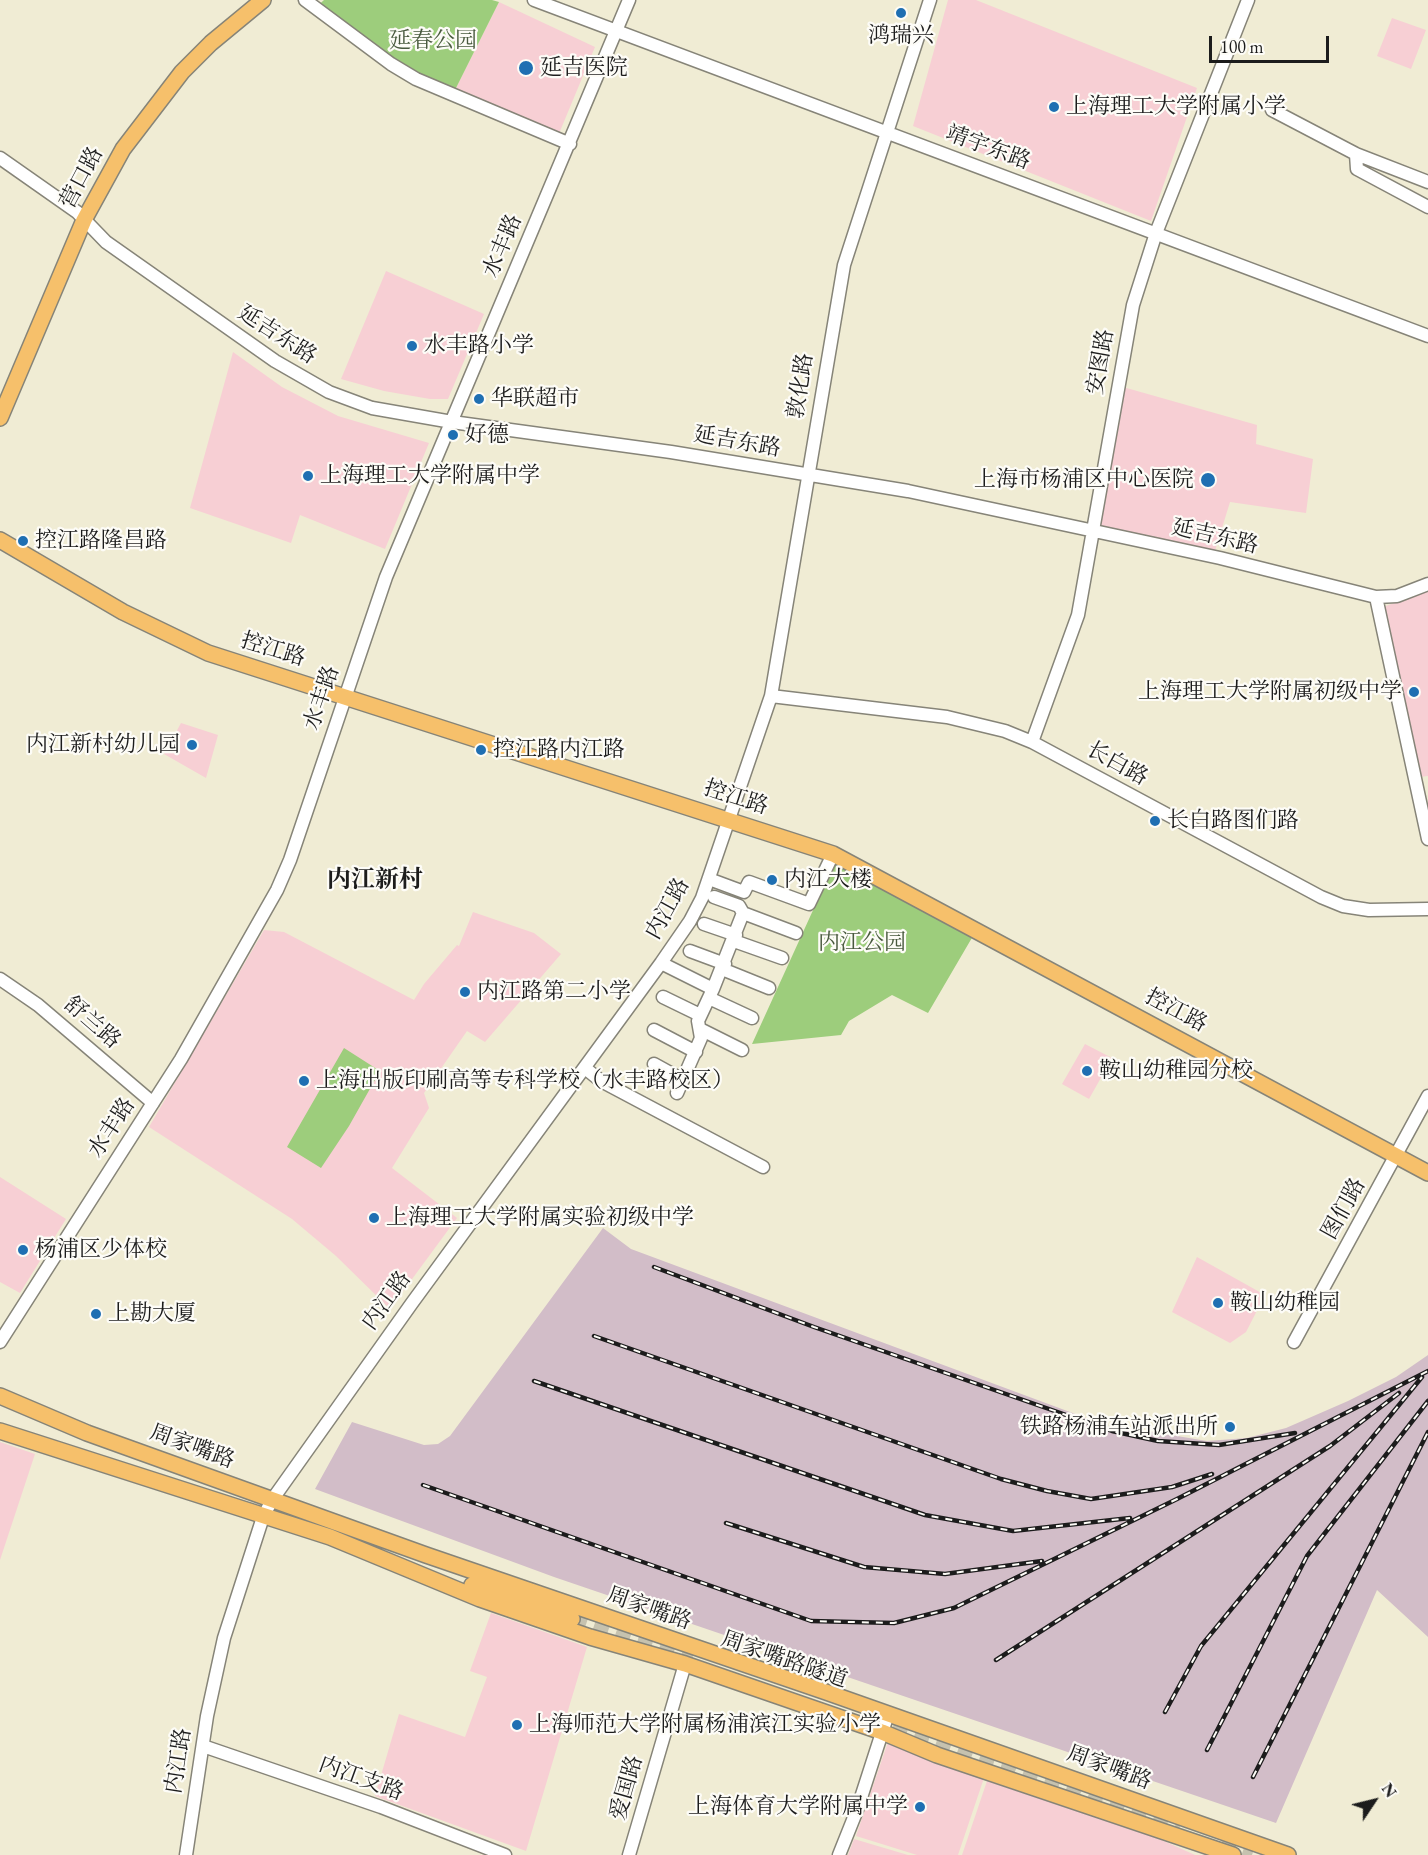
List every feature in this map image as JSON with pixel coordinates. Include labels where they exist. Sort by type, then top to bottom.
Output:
[{"type":"main road","name":"营口路","points":[[0,398],[81,216],[124,130],[198,42],[245,0]]},
{"type":"main road","name":"营口路","points":[[0,418],[81,216],[123,149],[156,103],[211,43],[263,0]]},
{"type":"main road","name":"控江路","points":[[0,540],[123,612],[182,643],[833,854],[1428,1173]]},
{"type":"main road","name":"周家嘴路","points":[[0,1396],[87,1433],[576,1614],[888,1714],[1288,1855]]},
{"type":"main road","points":[[0,1406],[87,1433]]},
{"type":"main road","points":[[0,1424],[49,1447]]},
{"type":"main road","name":"周家嘴路","points":[[0,1431],[330,1537],[480,1599],[590,1637],[685,1664],[882,1732],[937,1755],[1233,1855]]},
{"type":"main road","name":"周家嘴路隧道","points":[[330,1537],[576,1614],[871,1715]]},
{"type":"street","points":[[305,0],[391,64],[416,79],[570,144]]},
{"type":"street","name":"靖宇东路","points":[[534,0],[1428,336]]},
{"type":"street","name":"水丰路","points":[[0,1342],[181,1059],[277,890],[290,860],[386,577],[617,33],[628,0]]},
{"type":"street","name":"敦化路","points":[[730,819],[771,696],[844,265],[930,0]]},
{"type":"street","name":"安图路","points":[[1032,742],[1078,615],[1128,327],[1156,233],[1248,0]]},
{"type":"street","points":[[1272,110],[1356,154],[1428,182]]},
{"type":"street","points":[[1356,154],[1357,169],[1427,204]]},
{"type":"street","name":"延吉东路","points":[[0,158],[81,216],[106,242],[300,376],[346,399],[372,408],[452,422],[671,452],[946,498],[1376,597],[1397,596],[1428,584]]},
{"type":"street","points":[[1376,597],[1428,839]]},
{"type":"street","name":"长白路","points":[[771,696],[947,717],[984,725],[1032,742],[1321,897],[1343,906],[1369,910],[1428,909]]},
{"type":"street","name":"内江路","points":[[186,1855],[203,1746],[224,1638],[263,1517],[272,1500],[411,1303],[585,1068],[690,921],[730,819]]},
{"type":"street","points":[[708,879],[744,892],[749,882],[809,904],[833,854]]},
{"type":"street","points":[[714,897],[739,906],[743,913],[796,933]]},
{"type":"street","points":[[677,1093],[701,1038],[698,1021],[723,967],[743,913]]},
{"type":"street","points":[[704,924],[782,958]]},
{"type":"street","points":[[690,951],[769,988]]},
{"type":"street","points":[[661,963],[752,1018]]},
{"type":"street","name":"舒兰路","points":[[0,979],[38,1005],[153,1103]]},
{"type":"street","points":[[663,997],[700,1016]]},
{"type":"street","points":[[700,1029],[742,1050]]},
{"type":"street","points":[[654,1030],[696,1052]]},
{"type":"street","points":[[654,1064],[683,1080]]},
{"type":"street","points":[[585,1068],[601,1081],[764,1167]]},
{"type":"street","name":"图们路","points":[[1294,1342],[1428,1096]]},
{"type":"street","name":"爱国路","points":[[629,1855],[685,1664]]},
{"type":"street","points":[[839,1855],[857,1810],[888,1714]]},
{"type":"street","name":"内江支路","points":[[203,1746],[381,1807],[504,1855]]},
{"type":"shaded area","name":"上海理工大学附属小学","points":[[948,0],[976,0],[1197,88],[1151,221],[913,126]]},
{"type":"shaded area","name":"延吉医院","points":[[499,2],[595,47],[558,136],[455,90]]},
{"type":"shaded area","points":[[1392,18],[1426,30],[1411,69],[1377,56]]},
{"type":"shaded area","name":"水丰路小学","points":[[386,271],[484,314],[448,399],[430,399],[384,391],[341,379]]},
{"type":"shaded area","name":"上海理工大学附属中学","points":[[233,352],[282,387],[338,416],[429,443],[385,549],[300,515],[291,543],[190,508]]},
{"type":"shaded area","name":"上海市杨浦区中心医院","points":[[1123,387],[1257,425],[1256,444],[1313,459],[1306,513],[1230,502],[1214,554],[1097,527]]},
{"type":"shaded area","name":"上海理工大学附属初级中学","points":[[1428,591],[1428,776],[1419,777],[1383,607]]},
{"type":"shaded area","name":"内江新村幼儿园","points":[[181,723],[218,735],[206,778],[164,754]]},
{"type":"shaded area","name":"上海出版印刷高等专科学校（水丰路校区）","points":[[473,912],[534,933],[561,954],[485,1042],[467,1031],[424,1093],[429,1108],[392,1168],[457,1218],[390,1309],[336,1256],[292,1219],[149,1127],[264,930],[284,932],[414,1000],[424,984],[457,945],[459,946]]},
{"type":"shaded area","name":"鞍山幼稚园分校","points":[[1085,1044],[1112,1058],[1089,1099],[1062,1084]]},
{"type":"shaded area","name":"杨浦区少体校","points":[[0,1177],[66,1219],[20,1293],[0,1282]]},
{"type":"shaded area","points":[[603,1228],[631,1249],[1113,1428],[1117,1426],[1207,1441],[1247,1438],[1286,1428],[1348,1401],[1396,1377],[1428,1355],[1428,1637],[1377,1590],[1276,1823],[554,1577],[315,1489],[352,1422],[424,1445],[438,1444],[450,1436]]},
{"type":"shaded area","name":"鞍山幼稚园","points":[[1197,1257],[1265,1295],[1246,1332],[1230,1343],[1172,1312]]},
{"type":"shaded area","points":[[0,1442],[35,1454],[0,1560]]},
{"type":"shaded area","name":"上海师范大学附属杨浦滨江实验小学","points":[[491,1613],[587,1647],[526,1851],[375,1796],[399,1714],[465,1737],[487,1677],[470,1671]]},
{"type":"shaded area","name":"上海体育大学附属中学","points":[[888,1742],[984,1778],[958,1855],[917,1855],[856,1836]]},
{"type":"shaded area","points":[[987,1781],[1155,1837],[1195,1855],[962,1855]]},
{"type":"shaded area","points":[[854,1839],[908,1855],[848,1855]]},
{"type":"green space","name":"延春公园","points":[[324,0],[492,0],[499,2],[455,90],[429,84],[312,11]]},
{"type":"green space","name":"内江公园","points":[[835,862],[973,936],[928,1013],[892,995],[849,1021],[841,1035],[752,1044]]},
{"type":"green space","points":[[344,1048],[380,1071],[349,1126],[321,1168],[287,1147]]},
{"type":"tunnel","points":[[572,1619],[692,1659]]},
{"type":"tunnel","points":[[871,1720],[1179,1829]]},
{"type":"tunnel","points":[[1221,1844],[1252,1855]]},
{"type":"railway","points":[[654,1267],[814,1327],[1112,1431],[1158,1441],[1219,1445],[1295,1433]]},
{"type":"railway","points":[[594,1336],[1001,1479],[1047,1491],[1091,1499],[1172,1487],[1212,1474]]},
{"type":"railway","points":[[423,1485],[811,1621],[894,1623],[954,1608],[1177,1499],[1428,1371]]},
{"type":"railway","points":[[1165,1712],[1201,1646],[1422,1377]]},
{"type":"railway","points":[[534,1381],[925,1515],[1013,1531],[1130,1518]]},
{"type":"railway","points":[[996,1660],[1330,1446],[1399,1393]]},
{"type":"railway","points":[[1207,1750],[1307,1556],[1428,1401]]},
{"type":"railway","points":[[1253,1777],[1428,1432]]},
{"type":"railway","points":[[726,1523],[864,1567],[945,1574],[1042,1561]]},
{"type":"place","name":"鸿瑞兴","points":[[901,13]]},
{"type":"place","name":"延吉医院","points":[[526,68]]},
{"type":"place","name":"上海理工大学附属小学","points":[[1054,107]]},
{"type":"place","name":"水丰路小学","points":[[412,346]]},
{"type":"place","name":"华联超市","points":[[479,399]]},
{"type":"place","name":"好德","points":[[453,435]]},
{"type":"place","name":"上海理工大学附属中学","points":[[308,476]]},
{"type":"place","name":"上海市杨浦区中心医院","points":[[1208,480]]},
{"type":"place","name":"控江路隆昌路","points":[[23,541]]},
{"type":"place","name":"上海理工大学附属初级中学","points":[[1414,692]]},
{"type":"place","name":"内江新村幼儿园","points":[[192,745]]},
{"type":"place","name":"控江路内江路","points":[[481,750]]},
{"type":"place","name":"长白路图们路","points":[[1155,821]]},
{"type":"place","name":"内江大楼","points":[[772,880]]},
{"type":"place","name":"内江路第二小学","points":[[465,992]]},
{"type":"place","name":"鞍山幼稚园分校","points":[[1087,1071]]},
{"type":"place","name":"上海出版印刷高等专科学校（水丰路校区）","points":[[304,1081]]},
{"type":"place","name":"上海理工大学附属实验初级中学","points":[[374,1218]]},
{"type":"place","name":"杨浦区少体校","points":[[23,1250]]},
{"type":"place","name":"鞍山幼稚园","points":[[1218,1303]]},
{"type":"place","name":"上勘大厦","points":[[96,1314]]},
{"type":"place","name":"铁路杨浦车站派出所","points":[[1230,1427]]},
{"type":"place","name":"上海师范大学附属杨浦滨江实验小学","points":[[517,1725]]},
{"type":"place","name":"上海体育大学附属中学","points":[[920,1807]]},
{"type":"district","name":"内江新村","points":[[375,880]]}]
